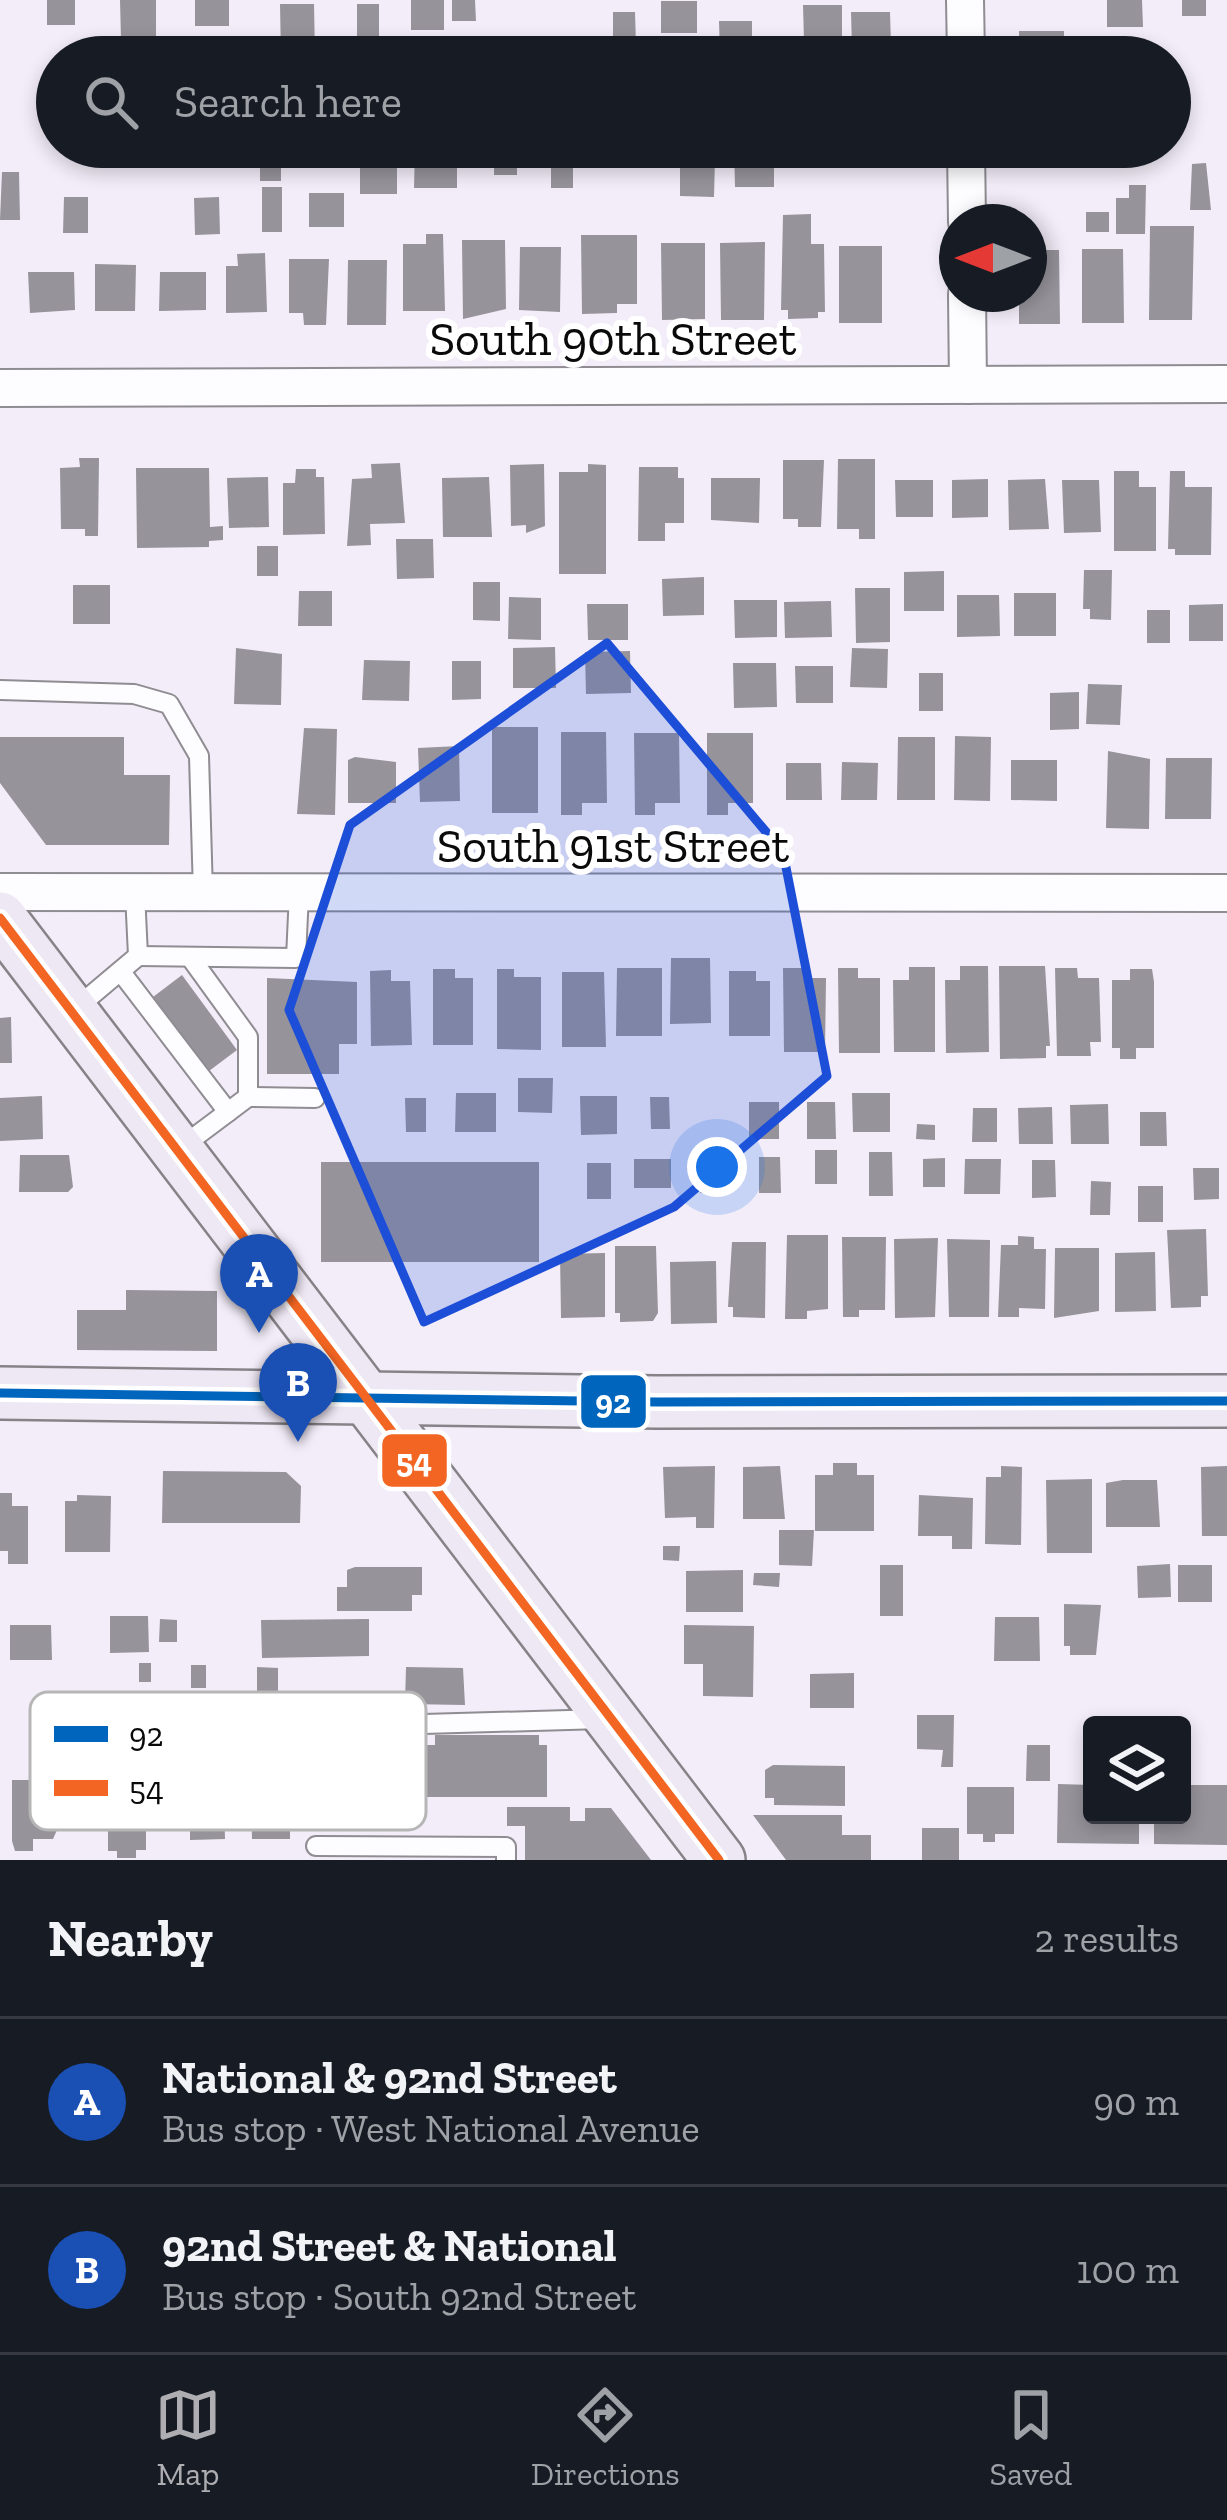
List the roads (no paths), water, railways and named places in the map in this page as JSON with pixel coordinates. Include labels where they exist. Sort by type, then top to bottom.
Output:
[{"type":"street","points":[[965,0],[966,36]]},
{"type":"street","points":[[966,168],[967,204]]},
{"type":"street","points":[[968,312],[968,385]]},
{"type":"street","name":"South 90th Street","points":[[0,388],[1227,383]]},
{"type":"street","name":"South 91st Street","points":[[0,892],[1227,893]]},
{"type":"street","points":[[0,918],[719,1860]]},
{"type":"street","points":[[0,1393],[1227,1401]]},
{"type":"lane","points":[[0,690],[134,694],[169,704],[199,756],[203,893]]},
{"type":"lane","points":[[135,893],[138,956]]},
{"type":"lane","points":[[71,1012],[138,956],[296,958],[299,893]]},
{"type":"lane","points":[[190,957],[248,1037],[248,1097]]},
{"type":"lane","points":[[121,972],[228,1112]]},
{"type":"lane","points":[[176,1151],[248,1097],[315,1098]]},
{"type":"lane","points":[[426,1724],[611,1719]]},
{"type":"lane","points":[[316,1846],[433,1853],[506,1847],[506,1860]]},
{"type":"place","name":"National & 92nd Street","points":[[259,1333]]},
{"type":"place","name":"92nd Street & National","points":[[298,1442]]}]
